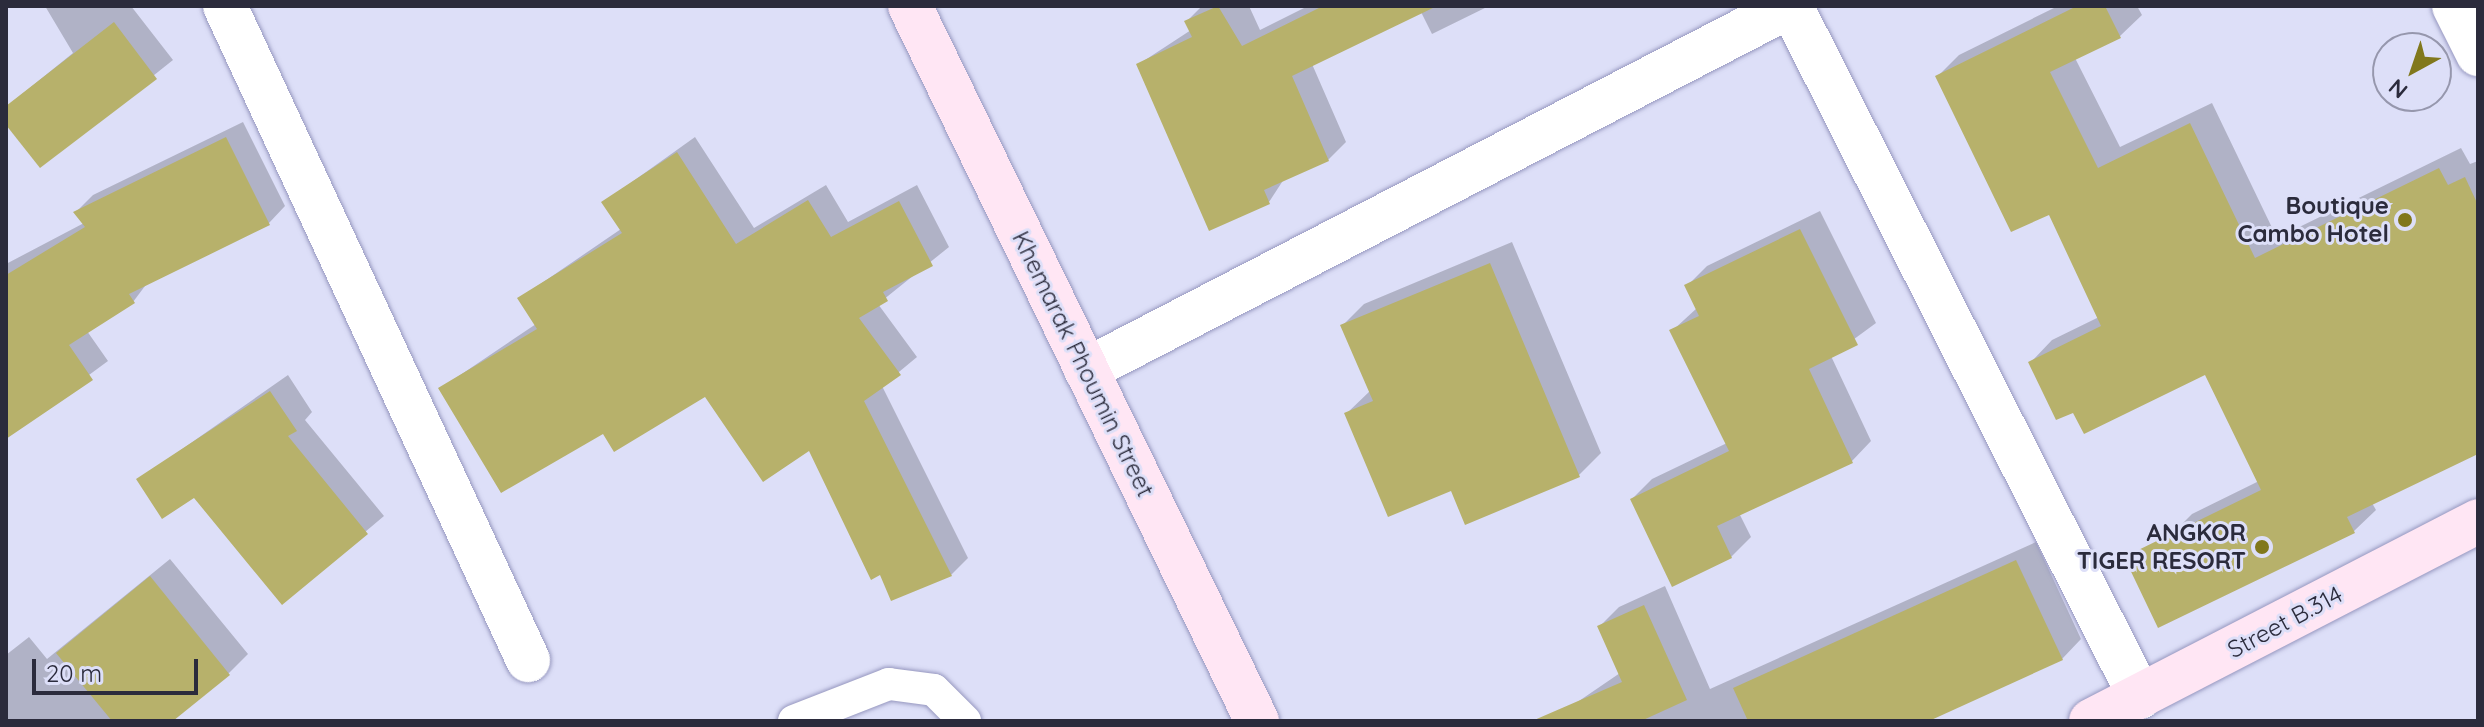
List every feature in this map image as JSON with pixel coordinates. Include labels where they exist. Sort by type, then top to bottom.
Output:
[{"type":"street","points":[[225,6],[528,660]]},
{"type":"street","name":"Khemarak Phoumin Street","points":[[910,6],[1257,721]]},
{"type":"street","points":[[1086,370],[1791,6],[2140,697]]},
{"type":"street","points":[[2454,6],[2478,54]]},
{"type":"street","name":"Street B.314","points":[[2091,721],[2478,521]]},
{"type":"lane","points":[[794,721],[889,684],[934,690],[965,721]]},
{"type":"building","points":[[1218,6],[1242,46],[1323,6],[1437,6],[1292,76],[1329,161],[1264,190],[1270,204],[1209,231],[1136,64],[1192,37],[1184,21]]},
{"type":"building","points":[[2077,6],[2105,6],[2121,38],[2050,72],[2098,168],[2190,123],[2255,258],[2439,168],[2448,185],[2465,177],[2478,205],[2478,454],[2347,517],[2355,533],[2158,628],[2124,557],[2261,490],[2205,375],[2084,434],[2073,413],[2056,420],[2028,362],[2101,326],[2049,215],[2011,232],[1935,76]]},
{"type":"building","points":[[114,22],[157,79],[40,168],[6,125],[6,106]]},
{"type":"building","points":[[226,137],[270,225],[129,294],[135,303],[69,345],[93,380],[6,439],[6,275],[85,227],[73,212]]},
{"type":"building","points":[[677,152],[736,244],[808,200],[831,237],[899,201],[933,266],[883,292],[888,301],[859,318],[901,375],[864,401],[952,576],[891,601],[880,575],[871,580],[809,451],[763,482],[705,397],[614,452],[603,434],[501,493],[438,388],[537,329],[517,298],[622,233],[601,202]]},
{"type":"building","points":[[1800,229],[1858,345],[1809,369],[1853,463],[1717,526],[1732,558],[1672,587],[1630,499],[1729,451],[1669,330],[1699,316],[1684,285]]},
{"type":"building","points":[[1490,263],[1580,477],[1465,525],[1451,491],[1388,517],[1344,413],[1373,401],[1340,325]]},
{"type":"building","points":[[270,391],[297,431],[288,436],[368,534],[282,605],[194,498],[162,519],[136,479]]},
{"type":"building","points":[[2016,560],[2063,660],[1929,721],[1748,721],[1733,688]]},
{"type":"building","points":[[150,576],[230,675],[173,721],[112,721],[56,653]]},
{"type":"building","points":[[1644,605],[1687,700],[1641,721],[1532,721],[1622,682],[1597,626]]},
{"type":"place","name":"Boutique Cambo Hotel","points":[[2405,220]]},
{"type":"place","name":"ANGKOR TIGER RESORT","points":[[2262,547]]}]
